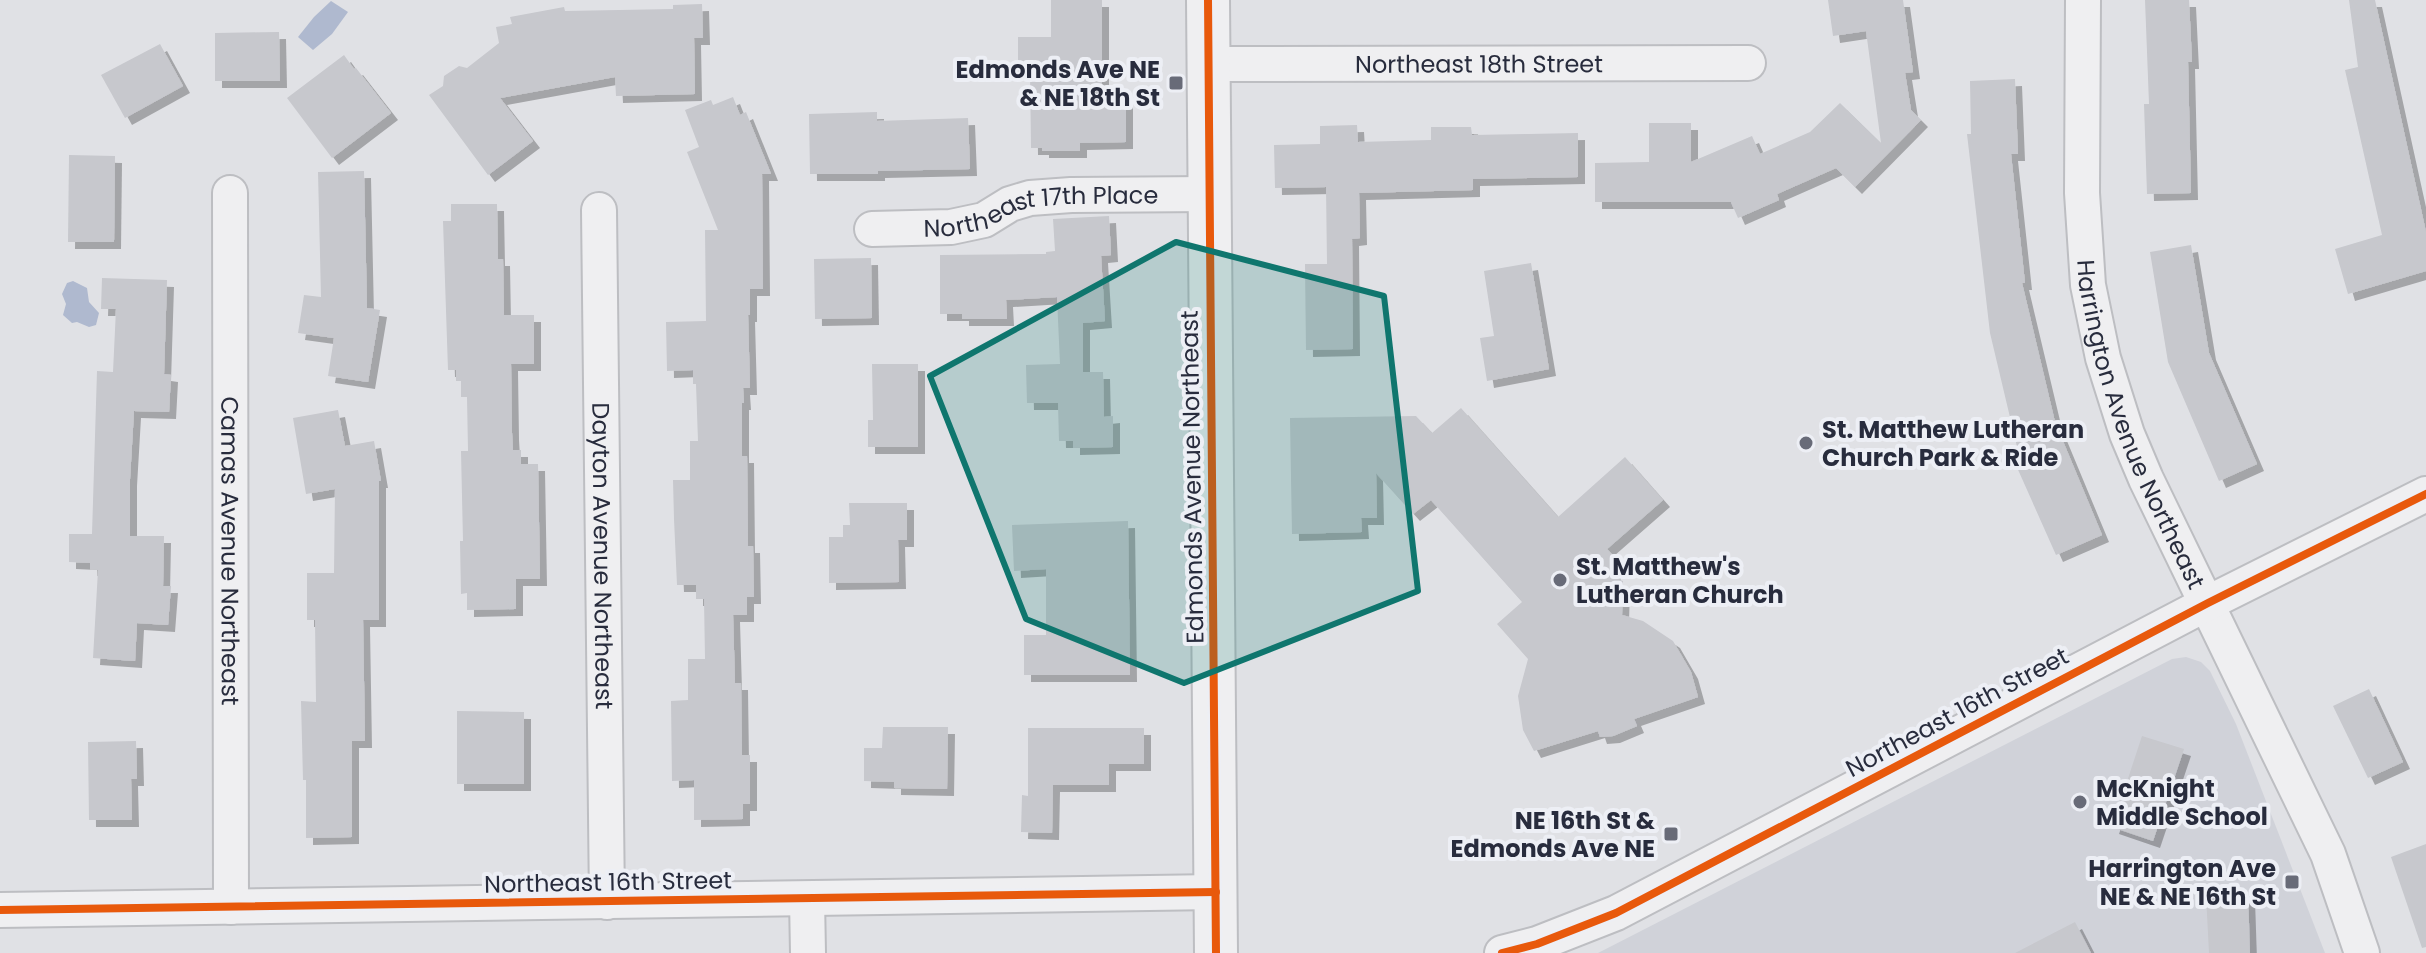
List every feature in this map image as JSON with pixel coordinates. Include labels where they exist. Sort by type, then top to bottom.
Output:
[{"type":"street","name":"Edmonds Avenue Northeast","points":[[1208,0],[1216,953]]},
{"type":"street","name":"Harrington Avenue Northeast","points":[[2083,0],[2082,193],[2088,285],[2103,358],[2127,434],[2146,479],[2328,854],[2362,953]]},
{"type":"street","name":"Northeast 18th Street","points":[[1209,64],[1748,63]]},
{"type":"street","name":"Camas Avenue Northeast","points":[[230,193],[231,907]]},
{"type":"street","name":"Northeast 17th Place","points":[[872,229],[951,227],[984,220],[1010,204],[1030,198],[1209,194]]},
{"type":"street","name":"Dayton Avenue Northeast","points":[[599,210],[607,902]]},
{"type":"street","name":"Northeast 16th Street","points":[[1502,953],[1537,944],[1616,913],[2208,603],[2426,494]]},
{"type":"street","name":"Northeast 16th Street","points":[[0,910],[1216,892]]},
{"type":"street","points":[[807,899],[808,953]]},
{"type":"highlighted area","points":[[1176,242],[1384,296],[1418,591],[1184,683],[1026,619],[930,376]]},
{"type":"shaded area","name":"McKnight Middle School","points":[[2186,657],[2201,662],[2210,671],[2236,724],[2325,953],[1598,953],[2172,659]]},
{"type":"water","points":[[331,1],[348,12],[332,34],[313,50],[298,37]]},
{"type":"water","points":[[73,281],[87,288],[89,302],[99,313],[96,325],[89,327],[72,323],[63,315],[66,304],[62,294],[67,283]]},
{"type":"building","points":[[1051,0],[1102,0],[1102,100],[1126,99],[1126,142],[1080,143],[1080,151],[1031,148],[1030,71],[1018,72],[1018,37],[1051,37]]},
{"type":"building","points":[[1828,0],[1903,0],[1913,72],[1905,73],[1911,110],[1921,120],[1855,187],[1836,168],[1777,194],[1779,200],[1738,218],[1731,202],[1595,202],[1595,163],[1649,162],[1649,123],[1691,123],[1691,162],[1752,136],[1760,154],[1810,132],[1840,103],[1881,143],[1866,31],[1833,36]]},
{"type":"building","points":[[2145,0],[2189,0],[2191,193],[2147,194],[2144,104],[2149,104]]},
{"type":"building","points":[[2349,0],[2375,0],[2426,232],[2426,271],[2348,294],[2335,249],[2382,235],[2345,70],[2358,67]]},
{"type":"building","points":[[702,4],[703,38],[694,38],[695,94],[616,96],[615,77],[500,98],[533,141],[488,175],[429,95],[443,86],[444,76],[459,66],[467,68],[499,43],[496,27],[512,24],[510,17],[564,7],[565,11],[673,9],[673,5]]},
{"type":"building","points":[[279,32],[280,81],[215,81],[215,33]]},
{"type":"building","points":[[160,44],[183,86],[125,118],[101,75]]},
{"type":"building","points":[[344,55],[391,113],[332,158],[287,98]]},
{"type":"building","points":[[2015,79],[2018,154],[2011,154],[2025,283],[2022,283],[2055,422],[2102,535],[2056,555],[2011,454],[2018,451],[1990,333],[1967,134],[1971,134],[1970,81]]},
{"type":"building","points":[[733,97],[740,115],[746,112],[771,174],[762,174],[763,289],[750,289],[750,388],[743,388],[742,403],[742,456],[747,456],[748,546],[753,546],[754,597],[747,597],[747,615],[733,615],[735,683],[741,683],[742,755],[750,755],[750,804],[743,804],[743,819],[694,820],[694,780],[672,781],[671,701],[688,700],[688,659],[705,659],[704,599],[696,599],[696,585],[677,585],[674,519],[673,480],[690,480],[690,441],[698,441],[696,384],[693,384],[693,370],[667,371],[666,322],[706,321],[705,230],[718,230],[687,152],[699,147],[685,110],[711,100],[713,105]]},
{"type":"building","points":[[877,112],[877,121],[968,118],[970,169],[810,174],[809,114]]},
{"type":"building","points":[[1357,125],[1358,142],[1431,140],[1431,127],[1471,127],[1472,135],[1578,133],[1578,177],[1473,179],[1473,190],[1359,193],[1360,238],[1352,239],[1353,349],[1306,350],[1305,264],[1327,264],[1326,187],[1275,188],[1274,145],[1320,144],[1320,126]]},
{"type":"building","points":[[69,155],[115,156],[114,242],[68,242]]},
{"type":"building","points":[[364,171],[367,308],[380,310],[368,382],[328,376],[334,338],[298,333],[304,295],[321,297],[318,172]]},
{"type":"building","points":[[451,204],[497,204],[498,259],[503,259],[504,315],[534,315],[534,364],[511,364],[512,433],[513,450],[521,450],[521,464],[538,464],[540,579],[516,579],[516,609],[467,610],[467,593],[461,594],[461,451],[468,451],[467,397],[461,397],[461,381],[456,381],[456,370],[448,370],[443,221],[451,221]]},
{"type":"building","points":[[1109,216],[1111,255],[1101,256],[1105,321],[1083,323],[1083,372],[1103,372],[1104,417],[1113,416],[1113,447],[1073,448],[1073,441],[1059,441],[1058,403],[1027,403],[1026,365],[1060,364],[1057,297],[1006,300],[1007,319],[962,319],[962,314],[940,314],[940,255],[1046,254],[1055,251],[1053,219]]},
{"type":"building","points":[[2191,245],[2209,353],[2257,464],[2219,481],[2168,362],[2150,252]]},
{"type":"building","points":[[871,258],[872,318],[815,319],[814,259]]},
{"type":"building","points":[[1531,263],[1549,369],[1487,381],[1480,338],[1494,336],[1484,271]]},
{"type":"building","points":[[102,278],[167,280],[164,374],[171,375],[169,412],[134,411],[130,536],[164,536],[163,586],[171,586],[168,625],[137,623],[135,661],[93,658],[98,570],[90,569],[90,563],[69,562],[69,534],[92,534],[97,371],[113,372],[116,309],[101,309]]},
{"type":"building","points":[[872,364],[918,364],[918,447],[868,447],[868,420],[873,420]]},
{"type":"building","name":"St. Matthew's Lutheran Church","points":[[1461,408],[1558,517],[1625,457],[1663,500],[1607,549],[1618,561],[1612,577],[1623,581],[1622,615],[1643,621],[1673,641],[1691,672],[1698,697],[1634,719],[1637,726],[1613,736],[1600,737],[1598,731],[1534,751],[1523,730],[1518,696],[1528,659],[1497,624],[1522,602],[1431,500],[1413,514],[1376,473],[1377,518],[1361,518],[1362,532],[1292,534],[1290,418],[1416,416],[1432,433]]},
{"type":"building","points":[[338,410],[345,446],[374,441],[381,481],[379,620],[363,620],[365,741],[352,741],[352,837],[306,838],[301,701],[316,702],[315,620],[307,620],[307,573],[334,573],[335,489],[306,494],[293,418]]},
{"type":"building","points":[[849,503],[907,503],[907,540],[898,540],[899,582],[829,583],[829,537],[843,537],[843,525],[850,525]]},
{"type":"building","points":[[1128,521],[1130,675],[1024,675],[1024,635],[1046,635],[1046,569],[1014,571],[1012,525]]},
{"type":"building","points":[[2369,689],[2403,762],[2368,778],[2333,706]]},
{"type":"building","points":[[457,711],[524,712],[524,784],[457,784]]},
{"type":"building","points":[[883,727],[948,727],[947,789],[894,788],[894,782],[864,781],[864,748],[882,748]]},
{"type":"building","points":[[1028,728],[1144,728],[1144,764],[1109,764],[1109,785],[1053,785],[1052,833],[1021,832],[1022,795],[1028,796]]},
{"type":"building","points":[[2142,736],[2184,749],[2153,841],[2112,827]]},
{"type":"building","points":[[136,741],[137,779],[131,779],[132,820],[89,820],[88,742]]},
{"type":"building","points":[[2426,844],[2426,947],[2422,948],[2391,857]]},
{"type":"building","points":[[2248,893],[2250,953],[2209,953],[2206,895]]},
{"type":"building","points":[[2075,922],[2091,953],[2015,953]]},
{"type":"cycle path","points":[[1208,0],[1216,953]]},
{"type":"cycle path","points":[[1502,953],[1537,944],[1616,913],[2208,603],[2426,494]]},
{"type":"cycle path","points":[[0,910],[1216,892]]},
{"type":"place","name":"Edmonds Ave NE & NE 18th St","points":[[1176,83]]},
{"type":"place","name":"St. Matthew Lutheran Church Park & Ride","points":[[1806,443]]},
{"type":"place","name":"St. Matthew's Lutheran Church","points":[[1560,580]]},
{"type":"place","name":"McKnight Middle School","points":[[2080,802]]},
{"type":"place","name":"NE 16th St & Edmonds Ave NE","points":[[1671,834]]},
{"type":"place","name":"Harrington Ave NE & NE 16th St","points":[[2292,882]]}]
